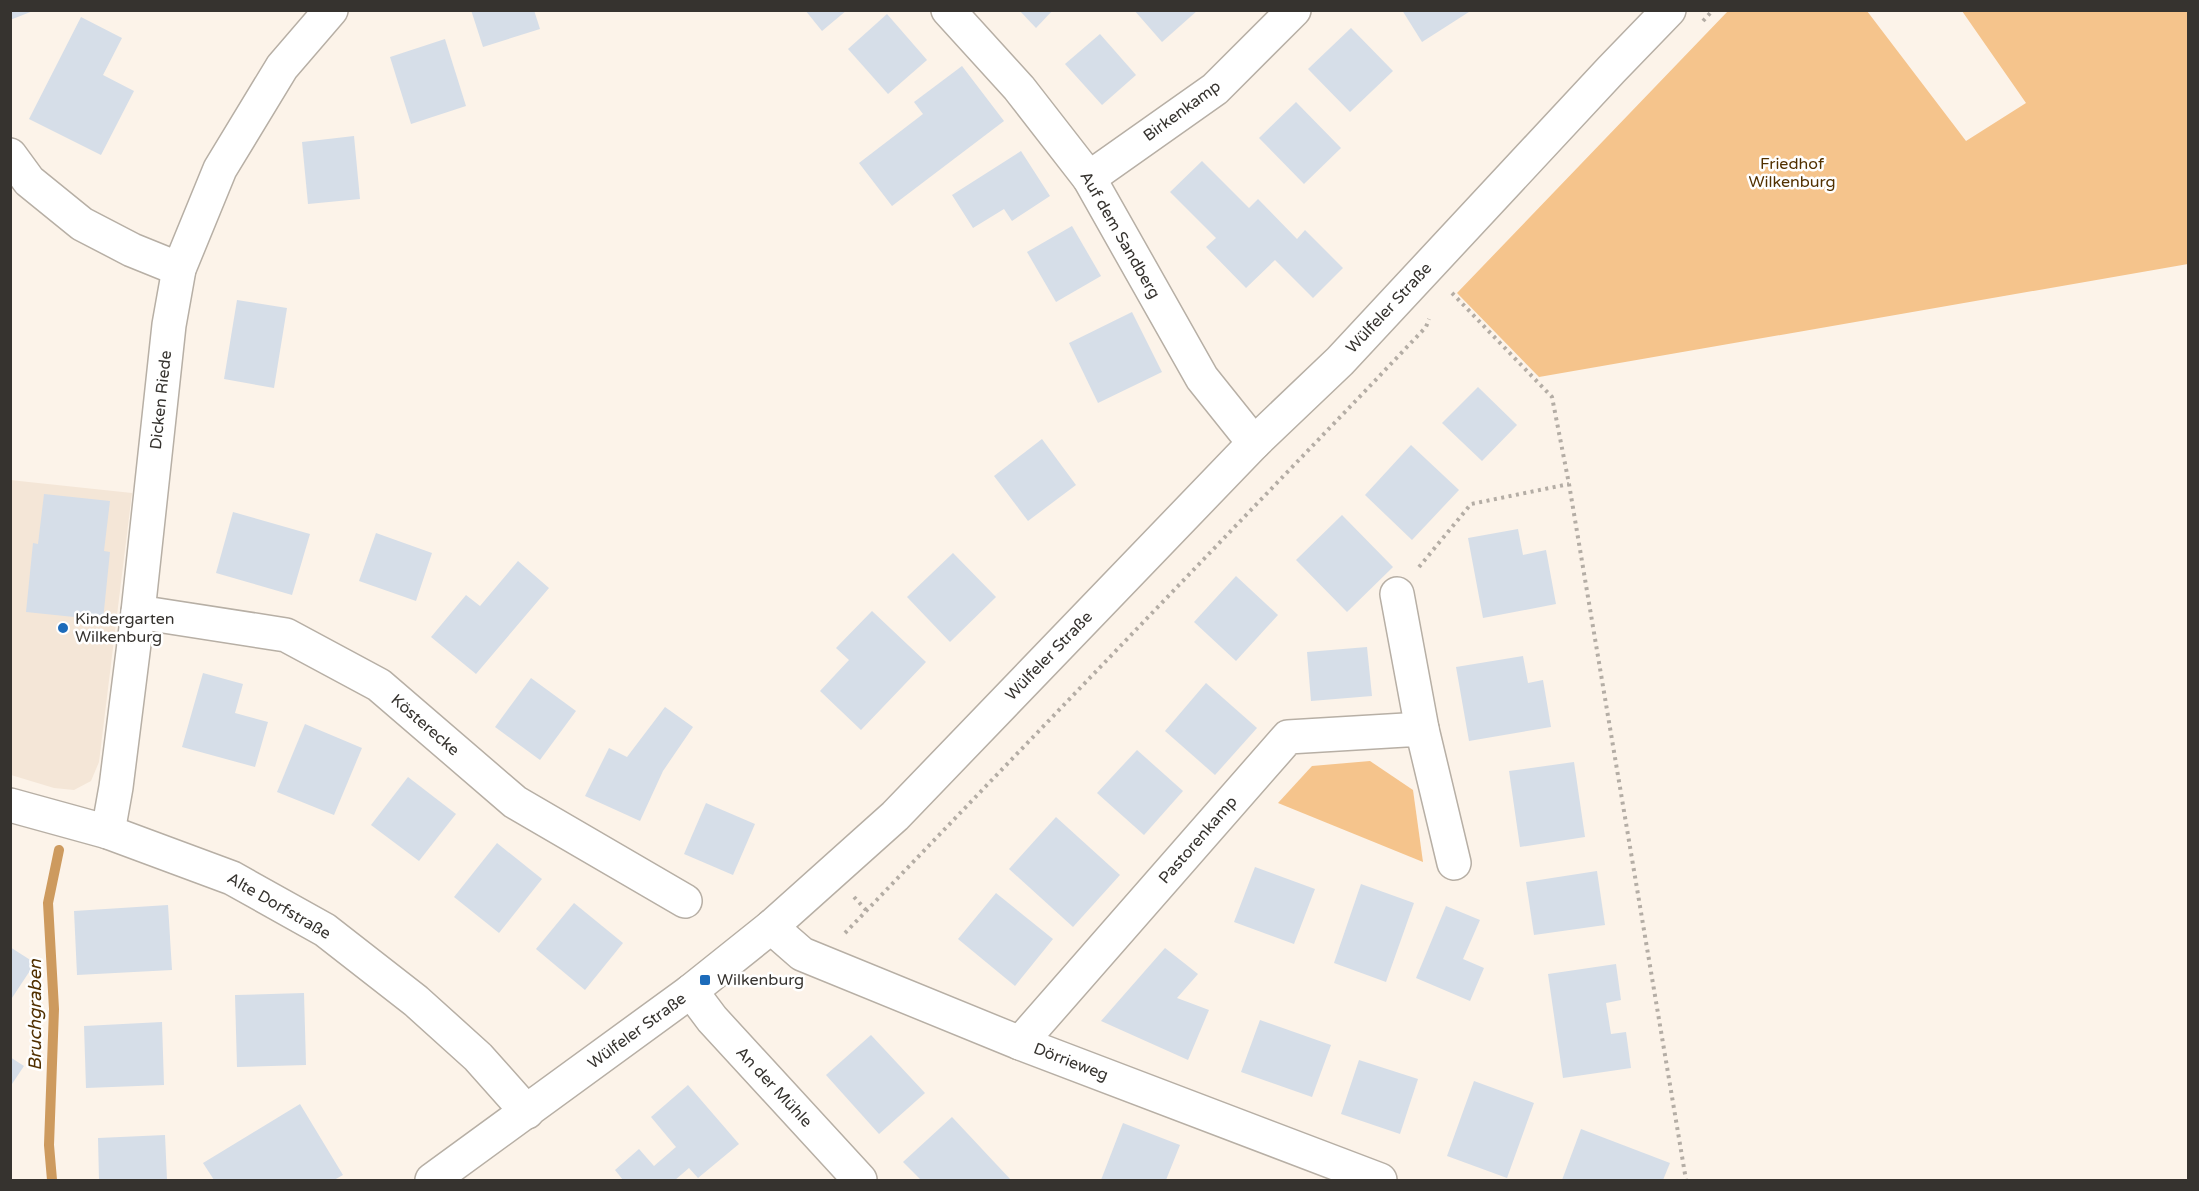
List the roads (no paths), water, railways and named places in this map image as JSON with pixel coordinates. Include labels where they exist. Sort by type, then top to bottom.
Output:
[{"type":"street","name":"Dicken Riede","points":[[108,832],[116,787],[138,612],[169,326],[179,269],[220,169],[282,67],[331,10]]},
{"type":"street","name":"Auf dem Sandberg","points":[[948,10],[1019,88],[1089,178],[1202,378],[1254,442]]},
{"type":"street","name":"Birkenkamp","points":[[1089,178],[1215,89],[1294,10]]},
{"type":"street","name":"Wülfeler Straße","points":[[432,1180],[692,991],[771,927],[895,816],[1254,442],[1340,361],[1669,10]]},
{"type":"street","points":[[10,155],[29,181],[82,224],[132,250],[179,269]]},
{"type":"street","points":[[1397,594],[1422,729],[1454,862]]},
{"type":"street","name":"Kösterecke","points":[[138,612],[286,635],[379,684],[514,802],[685,901]]},
{"type":"street","name":"Pastorenkamp","points":[[1020,1043],[1288,737],[1422,729]]},
{"type":"street","name":"Alte Dorfstraße","points":[[10,805],[108,832],[232,878],[325,930],[416,1001],[478,1057],[527,1112]]},
{"type":"street","name":"Dörrieweg","points":[[771,927],[802,954],[1020,1043],[1380,1180]]},
{"type":"street","name":"An der Mühle","points":[[692,991],[712,1019],[860,1180]]},
{"type":"waterway","name":"Bruchgraben","points":[[52,1180],[49,1145],[54,1009],[48,903],[59,850]]},
{"type":"place","name":"Kindergarten Wilkenburg","points":[[63,628]]},
{"type":"place","name":"Wilkenburg","points":[[705,980]]},
{"type":"park label","name":"Friedhof Wilkenburg","points":[[1792,173]]}]
